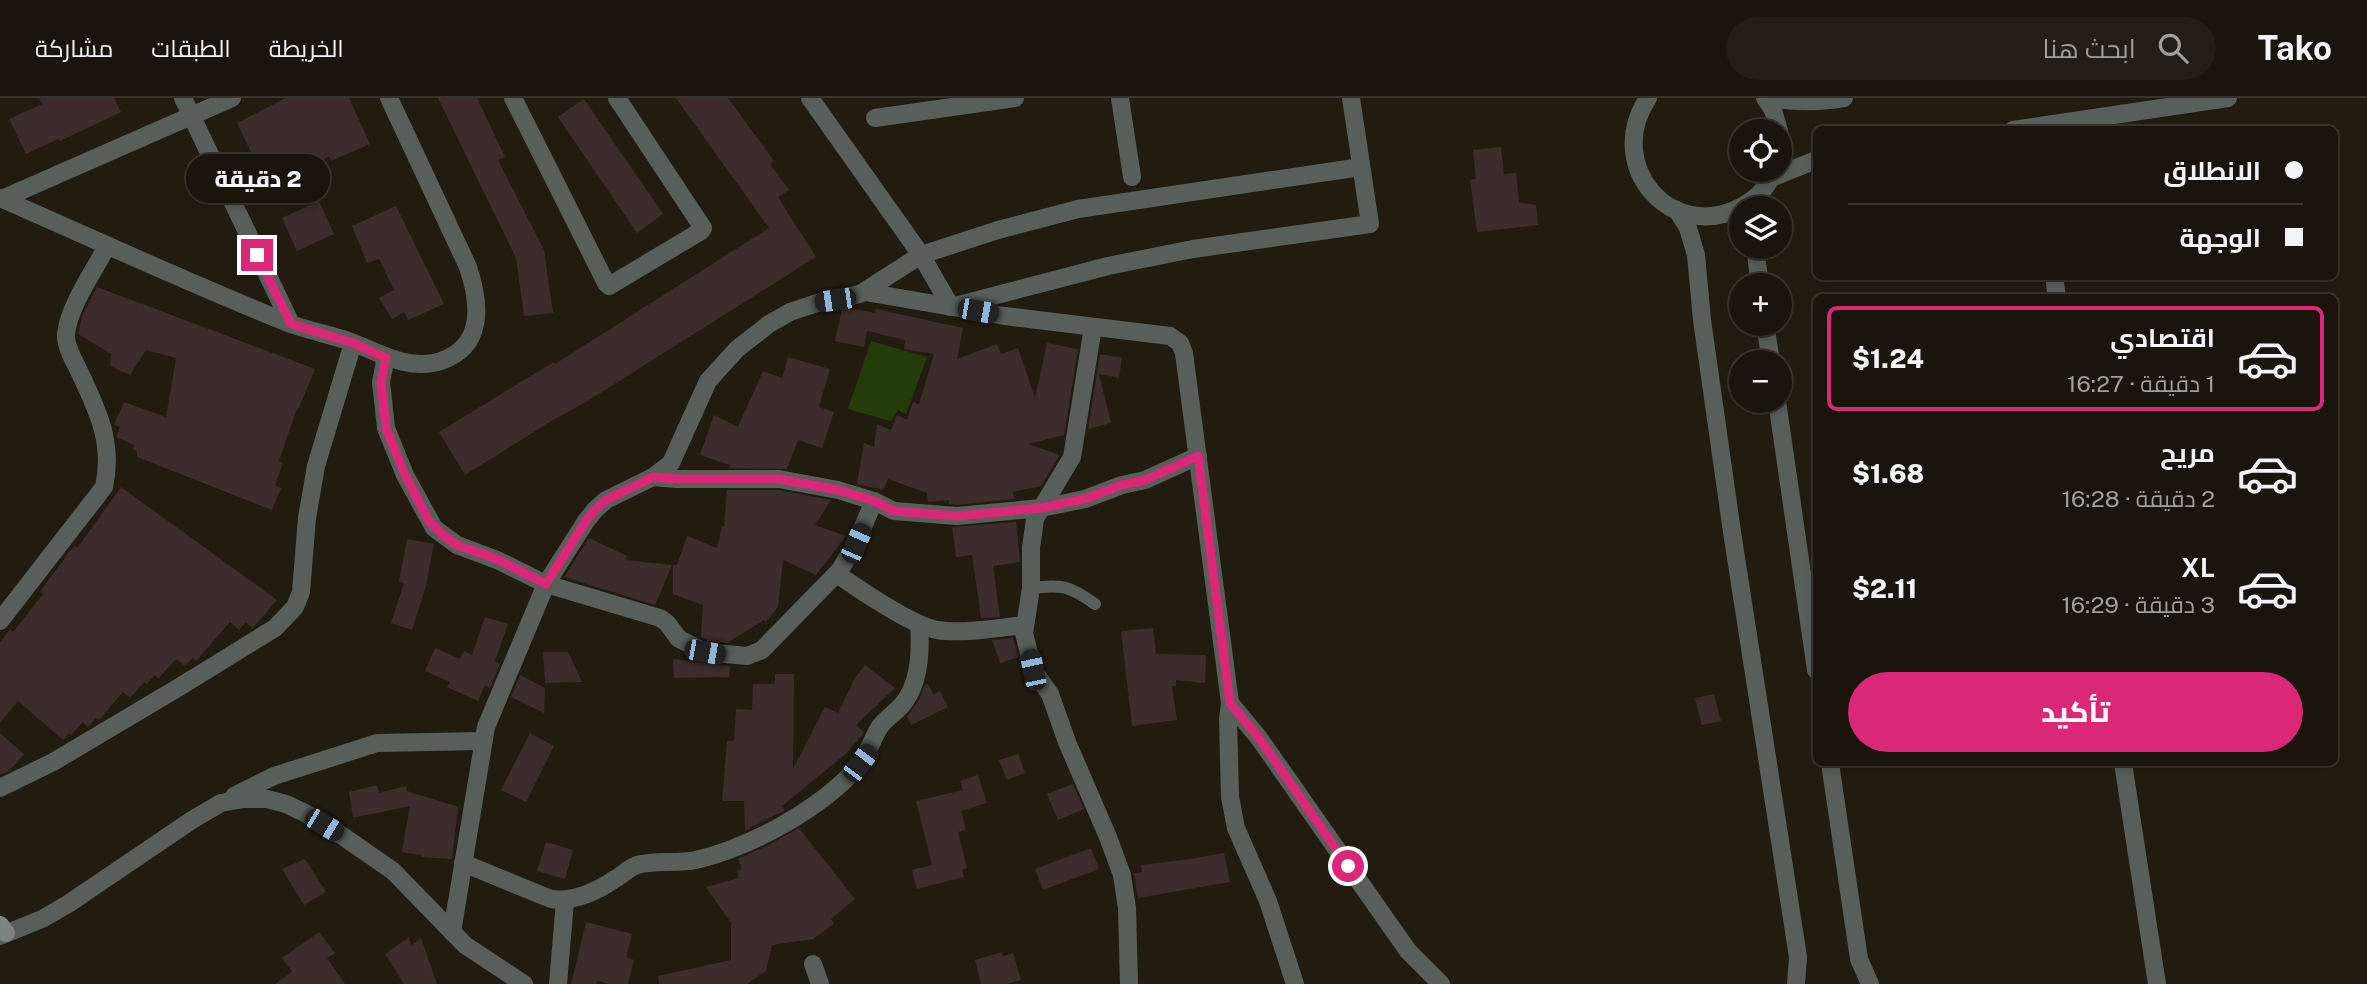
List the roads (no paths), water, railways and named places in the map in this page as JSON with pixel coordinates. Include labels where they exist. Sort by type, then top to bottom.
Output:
[{"type":"street","points":[[183,98],[291,324]]},
{"type":"street","points":[[1,199],[232,98]]},
{"type":"street","points":[[1,199],[291,324],[353,343],[386,358],[418,364],[440,361],[459,350],[472,337],[476,323],[475,288],[468,267],[389,98]]},
{"type":"street","points":[[520,101],[609,286],[703,228],[617,98]]},
{"type":"street","points":[[810,98],[921,254],[951,307]]},
{"type":"street","points":[[875,118],[1016,98]]},
{"type":"street","points":[[1121,98],[1132,177]]},
{"type":"street","points":[[951,307],[1021,287],[1132,261],[1193,249],[1370,224],[1351,98]]},
{"type":"street","points":[[1647,98],[1632,134],[1634,158],[1642,180],[1657,198],[1677,210],[1696,215],[1724,213],[1751,201],[1767,182]]},
{"type":"street","points":[[1768,98],[1792,102],[1819,102],[1844,98]]},
{"type":"street","points":[[1768,98],[1776,119]]},
{"type":"street","points":[[2042,126],[2133,105],[2228,98]]},
{"type":"street","points":[[1792,170],[1813,161]]},
{"type":"street","points":[[452,932],[486,727],[546,584],[595,510],[606,500],[653,477],[671,463],[708,381],[737,349],[769,324],[790,312],[820,302],[849,298],[864,292],[921,254],[998,230],[1079,209],[1361,167]]},
{"type":"street","points":[[1677,210],[1688,228],[1696,255],[1700,307],[1732,532],[1798,957],[1796,984]]},
{"type":"street","points":[[0,621],[104,487],[108,467],[106,443],[97,409],[69,348],[66,335],[72,311],[107,246]]},
{"type":"street","points":[[864,292],[1005,316],[1170,336],[1181,343],[1230,703],[1230,797],[1236,828],[1268,901],[1295,984]]},
{"type":"street","points":[[1093,327],[1072,457],[1035,519],[1031,589],[1024,625],[1033,670],[1050,694],[1122,875],[1127,908],[1129,984]]},
{"type":"street","points":[[0,788],[53,762],[188,682],[275,628],[295,607],[300,592],[307,518],[316,466],[353,343]]},
{"type":"street","points":[[386,358],[381,382],[386,428],[405,475],[429,521],[444,536],[457,545],[497,559],[546,584],[660,618],[679,639],[705,652],[747,656],[767,645],[837,574],[856,543],[874,501]]},
{"type":"street","points":[[1779,413],[1812,614]]},
{"type":"street","points":[[653,477],[779,479],[838,490],[874,501],[894,511],[957,516],[1041,508],[1085,499],[1122,485],[1145,480],[1198,456]]},
{"type":"street","points":[[837,574],[919,624],[937,630],[1024,625]]},
{"type":"street","points":[[463,863],[551,899],[565,901],[596,890],[638,865],[683,862],[730,849],[783,824],[849,776],[869,751],[881,725],[901,706],[916,677],[919,624]]},
{"type":"street","points":[[1230,703],[1259,738],[1408,951],[1441,984]]},
{"type":"street","points":[[2,931],[42,919],[192,820],[274,776],[377,743],[483,741]]},
{"type":"street","points":[[1830,766],[1859,959],[1870,984]]},
{"type":"street","points":[[2123,766],[2157,984]]},
{"type":"street","points":[[221,803],[267,799],[305,813],[393,871],[465,945],[524,984]]},
{"type":"street","points":[[558,984],[565,901]]},
{"type":"street","points":[[813,964],[820,984]]},
{"type":"lane","points":[[1031,589],[1057,585],[1068,587],[1096,604]]}]
